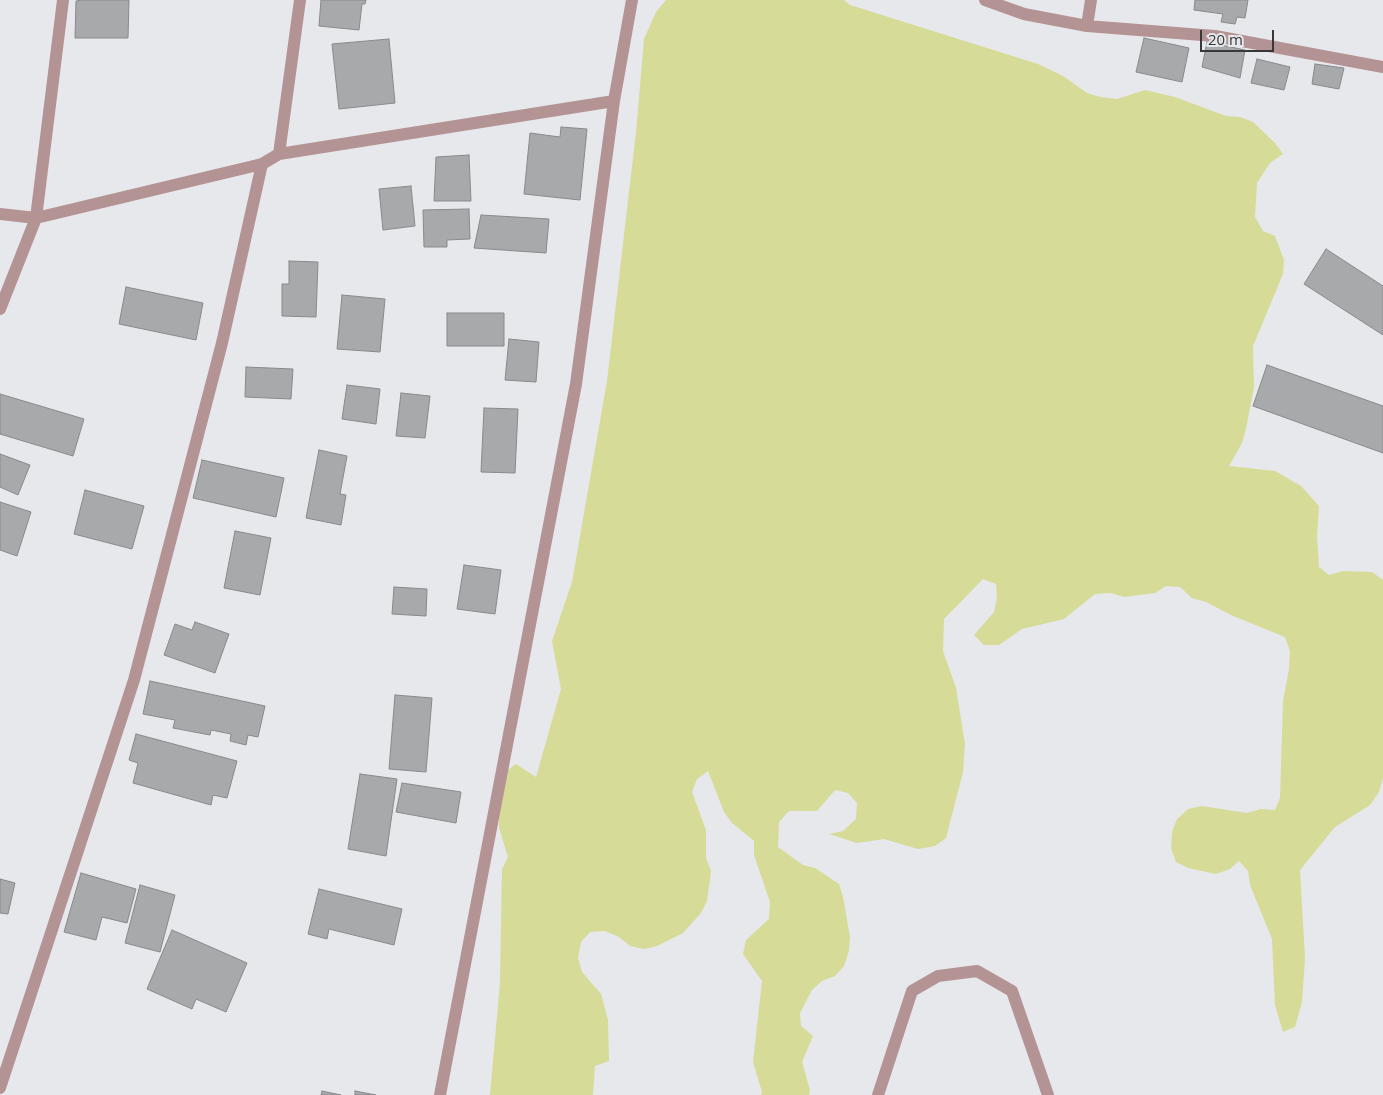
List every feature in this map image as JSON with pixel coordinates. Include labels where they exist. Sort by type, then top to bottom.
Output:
[{"type":"street","points":[[0,309],[36,218],[63,0]]},
{"type":"street","points":[[279,154],[300,0]]},
{"type":"street","points":[[440,1095],[576,384],[614,101],[632,0]]},
{"type":"street","points":[[985,0],[1024,14],[1087,26],[1215,36],[1383,68]]},
{"type":"street","points":[[1087,26],[1091,0]]},
{"type":"street","points":[[0,214],[36,218],[262,164],[279,154],[614,101]]},
{"type":"street","points":[[0,1088],[134,680],[222,343],[262,164]]},
{"type":"street","points":[[878,1095],[912,991],[938,976],[977,971],[1012,991],[1048,1095]]},
{"type":"green space","points":[[666,0],[844,0],[850,5],[1038,64],[1063,76],[1087,93],[1100,97],[1117,99],[1145,90],[1175,97],[1226,116],[1240,117],[1253,122],[1275,143],[1283,154],[1270,163],[1257,183],[1255,217],[1263,231],[1275,236],[1284,260],[1283,274],[1253,346],[1254,387],[1246,429],[1242,443],[1229,466],[1275,471],[1301,486],[1319,506],[1317,536],[1319,567],[1329,575],[1343,571],[1372,572],[1383,580],[1383,778],[1379,792],[1370,805],[1335,827],[1300,870],[1305,958],[1302,1002],[1295,1027],[1283,1032],[1275,1005],[1272,939],[1250,885],[1248,871],[1239,861],[1230,869],[1216,874],[1188,868],[1176,862],[1171,848],[1172,832],[1177,819],[1188,809],[1202,806],[1247,813],[1261,809],[1275,810],[1280,798],[1283,701],[1289,669],[1290,651],[1285,637],[1233,616],[1206,602],[1192,598],[1180,587],[1166,586],[1155,593],[1124,597],[1111,593],[1095,594],[1064,619],[1022,629],[999,645],[984,645],[974,635],[994,612],[997,598],[996,584],[983,579],[944,619],[943,651],[956,688],[965,744],[963,772],[946,838],[935,846],[918,849],[884,839],[857,843],[829,834],[843,831],[856,819],[857,803],[848,793],[835,790],[817,811],[789,811],[779,822],[778,847],[803,865],[815,868],[839,884],[850,937],[849,951],[844,966],[835,976],[822,981],[812,990],[800,1013],[801,1026],[813,1036],[802,1062],[810,1090],[809,1095],[761,1095],[762,1092],[753,1062],[762,981],[743,954],[746,940],[769,919],[770,902],[754,855],[754,841],[732,823],[724,812],[708,771],[697,779],[692,792],[706,830],[706,858],[711,871],[707,901],[701,913],[683,933],[657,946],[644,949],[630,946],[619,937],[605,931],[590,932],[581,942],[578,958],[582,972],[601,994],[608,1020],[609,1061],[595,1066],[593,1095],[490,1095],[500,982],[502,869],[508,857],[499,828],[499,785],[505,772],[516,764],[536,777],[561,689],[552,641],[572,582],[607,381],[636,132],[644,39],[656,12]]},
{"type":"building","points":[[129,0],[128,38],[75,38],[76,1]]},
{"type":"building","points":[[321,0],[366,0],[365,4],[362,4],[359,30],[319,26]]},
{"type":"building","points":[[1195,0],[1248,0],[1245,18],[1237,17],[1235,24],[1221,22],[1223,14],[1194,10]]},
{"type":"building","points":[[1144,38],[1189,48],[1182,82],[1136,72]]},
{"type":"building","points":[[389,39],[395,103],[339,109],[332,44]]},
{"type":"building","points":[[1207,42],[1245,50],[1240,78],[1202,67]]},
{"type":"building","points":[[1257,59],[1290,67],[1284,90],[1251,83]]},
{"type":"building","points":[[1315,64],[1344,68],[1339,89],[1312,84]]},
{"type":"building","points":[[561,127],[587,129],[580,200],[524,194],[530,133],[560,137]]},
{"type":"building","points":[[469,155],[471,201],[434,201],[436,157]]},
{"type":"building","points":[[411,186],[415,226],[383,230],[379,189]]},
{"type":"building","points":[[469,209],[470,239],[447,240],[447,247],[424,247],[423,210]]},
{"type":"building","points":[[481,215],[549,219],[546,253],[474,248]]},
{"type":"building","points":[[1326,249],[1383,286],[1383,335],[1304,284]]},
{"type":"building","points":[[289,261],[318,262],[316,317],[282,316],[282,284],[289,284]]},
{"type":"building","points":[[126,287],[203,303],[196,340],[119,324]]},
{"type":"building","points":[[342,295],[385,299],[380,352],[337,349]]},
{"type":"building","points":[[447,313],[504,313],[504,346],[447,346]]},
{"type":"building","points":[[509,339],[539,342],[536,382],[505,380]]},
{"type":"building","points":[[1267,365],[1383,406],[1383,453],[1253,406]]},
{"type":"building","points":[[246,367],[293,369],[291,399],[245,397]]},
{"type":"building","points":[[347,385],[380,389],[376,424],[342,419]]},
{"type":"building","points":[[401,393],[430,396],[425,438],[396,436]]},
{"type":"building","points":[[0,394],[84,419],[73,456],[0,434]]},
{"type":"building","points":[[484,408],[518,409],[515,473],[481,472]]},
{"type":"building","points":[[319,450],[347,456],[340,494],[346,495],[341,525],[306,518]]},
{"type":"building","points":[[0,454],[30,465],[18,495],[0,487]]},
{"type":"building","points":[[202,460],[284,478],[276,517],[193,498]]},
{"type":"building","points":[[85,490],[144,506],[132,549],[74,534]]},
{"type":"building","points":[[0,502],[31,512],[17,556],[0,550]]},
{"type":"building","points":[[235,531],[271,538],[260,595],[224,588]]},
{"type":"building","points":[[464,565],[501,570],[495,614],[457,609]]},
{"type":"building","points":[[394,587],[427,589],[426,616],[392,614]]},
{"type":"building","points":[[195,622],[229,634],[215,673],[164,655],[175,624],[192,630]]},
{"type":"building","points":[[150,681],[265,706],[258,737],[248,735],[246,745],[230,741],[231,734],[211,730],[210,735],[173,728],[175,720],[143,714]]},
{"type":"building","points":[[395,695],[432,698],[426,772],[389,769]]},
{"type":"building","points":[[136,734],[237,761],[227,798],[213,795],[211,805],[133,783],[138,763],[129,760]]},
{"type":"building","points":[[360,774],[397,779],[386,856],[348,849]]},
{"type":"building","points":[[402,783],[461,792],[456,823],[396,812]]},
{"type":"building","points":[[81,873],[136,889],[127,923],[102,917],[96,940],[64,932]]},
{"type":"building","points":[[0,879],[15,883],[8,914],[0,913]]},
{"type":"building","points":[[140,885],[175,895],[160,952],[125,943]]},
{"type":"building","points":[[319,889],[402,909],[394,945],[329,929],[327,939],[308,934]]},
{"type":"building","points":[[172,930],[247,963],[226,1012],[196,999],[192,1009],[147,989]]},
{"type":"building","points":[[322,1091],[341,1095],[321,1095]]},
{"type":"building","points":[[355,1091],[376,1095],[355,1095]]}]
